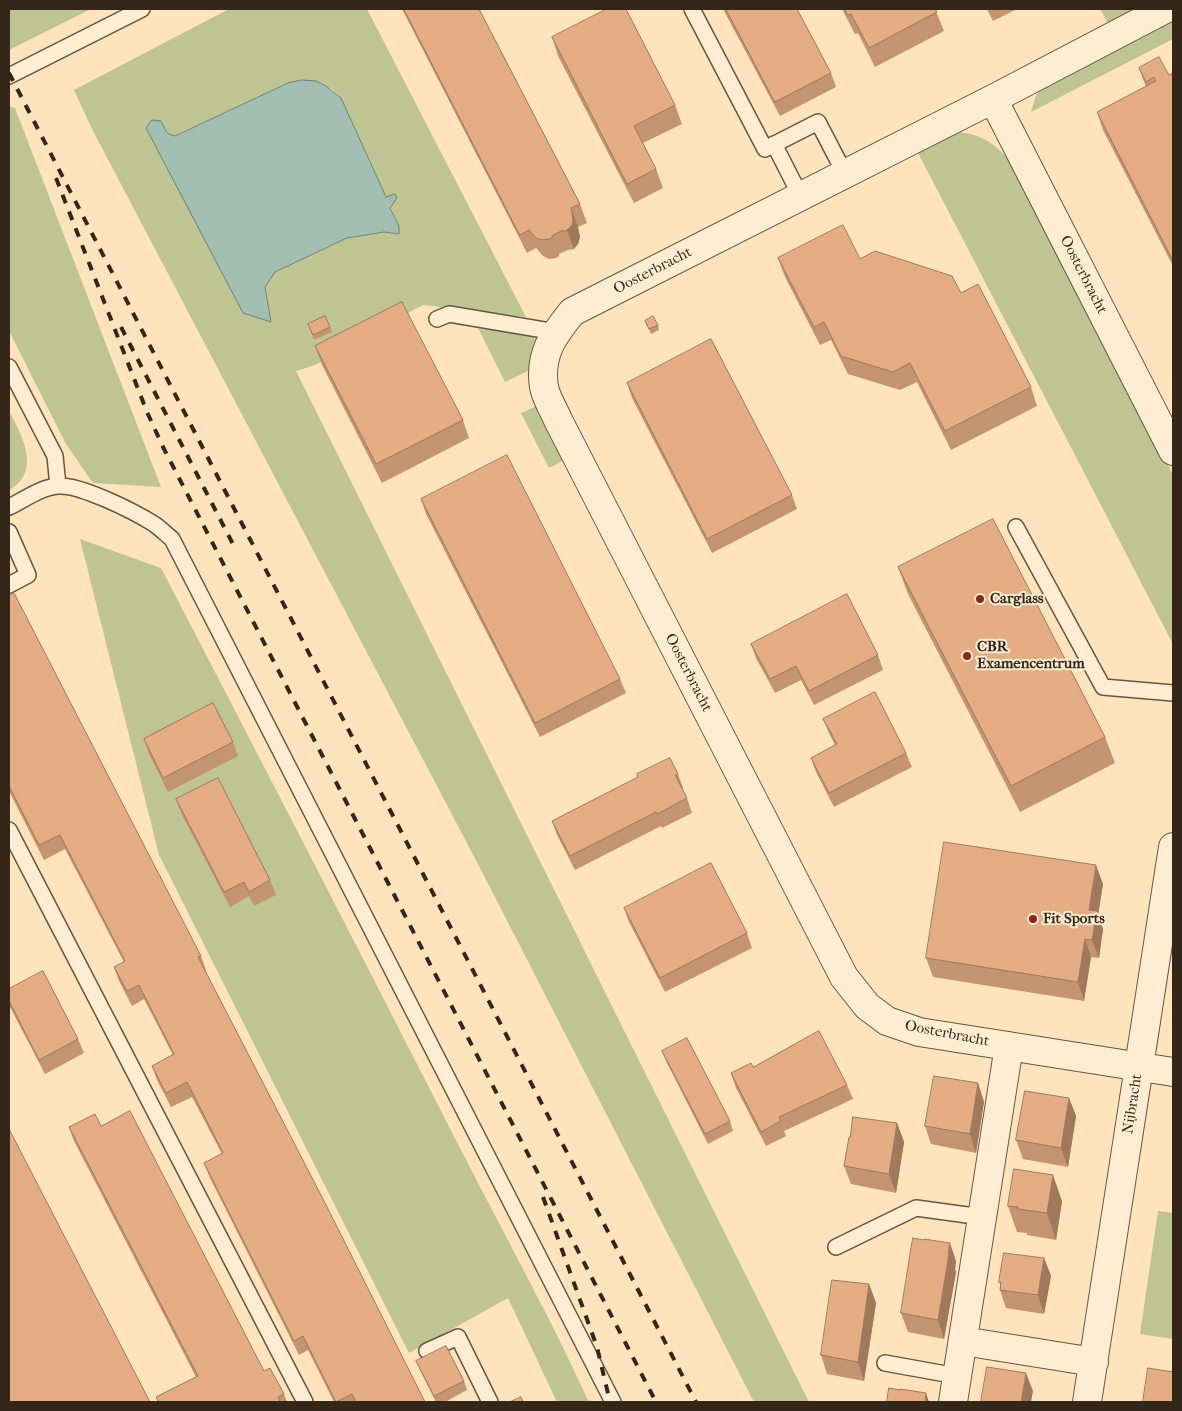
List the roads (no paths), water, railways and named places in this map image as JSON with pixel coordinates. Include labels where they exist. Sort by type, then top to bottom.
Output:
[{"type":"street","name":"Oosterbracht","points":[[1165,9],[993,99],[572,312],[556,332],[544,358],[544,388],[558,420],[844,977],[867,1006],[887,1021],[919,1032],[1173,1072]]},
{"type":"street","name":"Oosterbracht","points":[[993,99],[1173,451]]},
{"type":"street","name":"Nijbracht","points":[[1088,1402],[1173,847]]},
{"type":"street","points":[[955,1389],[1009,1046]]},
{"type":"street","points":[[963,1341],[1094,1362]]},
{"type":"lane","points":[[9,76],[142,9]]},
{"type":"lane","points":[[692,9],[765,149],[818,122],[845,174]]},
{"type":"lane","points":[[774,144],[801,196]]},
{"type":"lane","points":[[437,319],[449,314],[556,332]]},
{"type":"lane","points":[[9,367],[55,456],[58,486]]},
{"type":"lane","points":[[9,507],[40,491],[58,486],[81,490],[120,506],[154,524],[172,539],[612,1402]]},
{"type":"lane","points":[[1016,527],[1103,687],[1173,693]]},
{"type":"lane","points":[[9,532],[28,575],[9,585]]},
{"type":"lane","points":[[9,830],[305,1402]]},
{"type":"lane","points":[[836,1247],[916,1208],[982,1217]]},
{"type":"lane","points":[[427,1351],[458,1337],[490,1402]]},
{"type":"lane","points":[[884,1363],[955,1389]]},
{"type":"railway","points":[[9,73],[696,1402]]},
{"type":"railway","points":[[56,178],[147,412],[163,447],[656,1402]]},
{"type":"railway","points":[[121,327],[236,550]]},
{"type":"railway","points":[[543,1197],[597,1347],[610,1402]]},
{"type":"place","name":"Carglass","points":[[980,599]]},
{"type":"place","name":"CBR Examencentrum","points":[[967,656]]},
{"type":"place","name":"Fit Sports","points":[[1033,919]]}]
